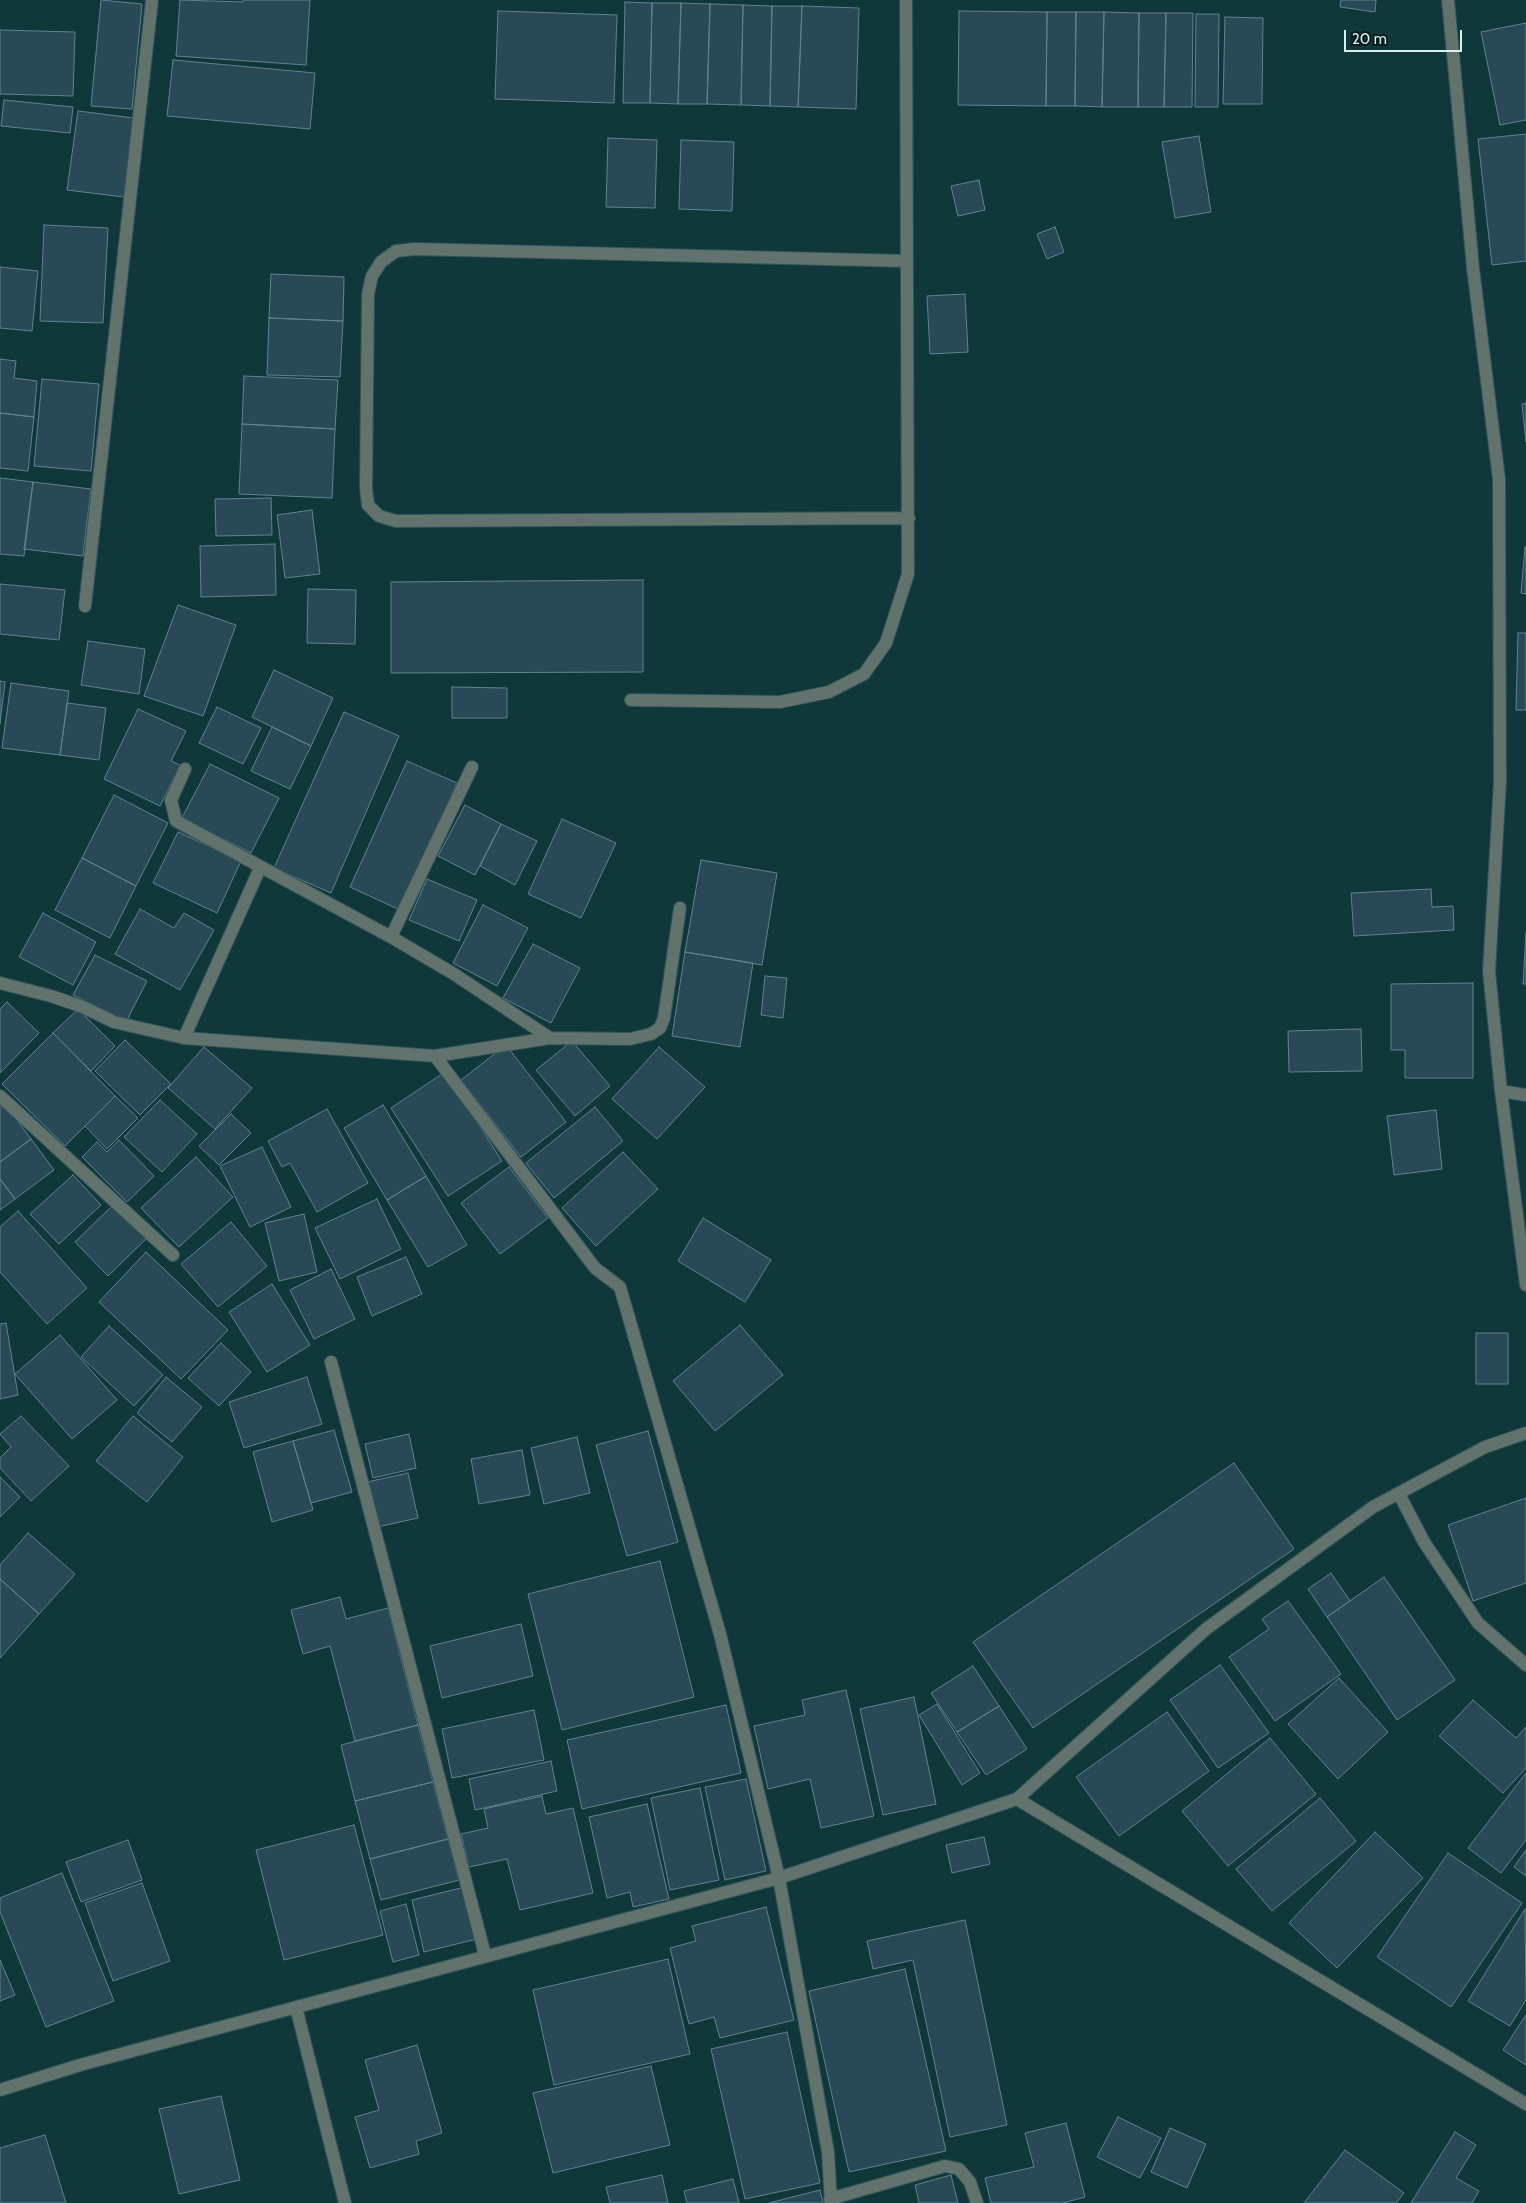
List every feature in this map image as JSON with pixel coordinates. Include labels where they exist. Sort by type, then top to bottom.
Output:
[{"type":"street","points":[[85,606],[152,0]]},
{"type":"street","points":[[630,700],[780,702],[829,692],[864,674],[886,643],[908,574],[906,0]]},
{"type":"street","points":[[1448,0],[1473,268],[1499,479],[1500,782],[1489,971],[1501,1091],[1526,1285]]},
{"type":"street","points":[[907,261],[415,249],[396,251],[381,262],[372,276],[368,294],[366,488],[368,505],[379,516],[396,521],[909,518]]},
{"type":"street","points":[[391,937],[472,766]]},
{"type":"street","points":[[185,769],[171,800],[176,821],[391,937],[454,974],[550,1038]]},
{"type":"street","points":[[184,1038],[260,868]]},
{"type":"street","points":[[0,983],[51,996],[83,1007],[114,1022],[184,1038],[435,1056],[550,1038],[630,1039],[651,1034],[660,1028],[664,1018],[680,908]]},
{"type":"street","points":[[435,1056],[595,1268],[620,1288],[720,1634],[779,1878],[828,2152],[831,2201],[945,2166],[959,2168],[970,2182],[977,2203]]},
{"type":"street","points":[[1501,1091],[1526,1095]]},
{"type":"street","points":[[0,1096],[173,1255]]},
{"type":"street","points":[[331,1362],[485,1955]]},
{"type":"street","points":[[0,2090],[80,2065],[485,1955],[779,1878],[1017,1798],[1206,1629],[1373,1507],[1485,1447],[1526,1433]]},
{"type":"street","points":[[1399,1494],[1424,1542],[1478,1623],[1526,1665]]},
{"type":"street","points":[[1017,1798],[1526,2104]]},
{"type":"street","points":[[296,2007],[345,2203]]},
{"type":"building","points":[[101,0],[142,4],[132,109],[91,106]]},
{"type":"building","points":[[180,0],[243,2],[243,0],[310,0],[306,65],[176,56]]},
{"type":"building","points":[[1341,0],[1376,0],[1375,12],[1340,7]]},
{"type":"building","points":[[625,2],[652,3],[650,103],[623,103]]},
{"type":"building","points":[[652,3],[681,3],[678,104],[650,103]]},
{"type":"building","points":[[681,3],[710,4],[707,104],[678,104]]},
{"type":"building","points":[[710,4],[743,5],[741,105],[707,104]]},
{"type":"building","points":[[743,5],[772,6],[770,106],[741,105]]},
{"type":"building","points":[[772,6],[802,6],[798,107],[770,106]]},
{"type":"building","points":[[802,6],[859,8],[856,109],[798,107]]},
{"type":"building","points":[[498,11],[617,15],[614,103],[495,99]]},
{"type":"building","points":[[959,11],[1047,12],[1046,106],[958,105]]},
{"type":"building","points":[[1047,12],[1076,12],[1075,106],[1046,106]]},
{"type":"building","points":[[1076,12],[1104,12],[1102,107],[1075,106]]},
{"type":"building","points":[[1104,12],[1139,13],[1138,107],[1102,107]]},
{"type":"building","points":[[1139,13],[1166,13],[1164,107],[1138,107]]},
{"type":"building","points":[[1166,13],[1193,13],[1192,107],[1164,107]]},
{"type":"building","points":[[1196,14],[1219,14],[1218,107],[1195,107]]},
{"type":"building","points":[[1225,17],[1263,18],[1262,104],[1223,104]]},
{"type":"building","points":[[1526,23],[1526,120],[1500,125],[1481,32]]},
{"type":"building","points":[[0,30],[75,32],[73,96],[0,94]]},
{"type":"building","points":[[173,60],[315,73],[310,129],[167,116]]},
{"type":"building","points":[[4,100],[73,107],[70,133],[1,126]]},
{"type":"building","points":[[78,111],[134,118],[124,197],[67,190]]},
{"type":"building","points":[[1526,134],[1526,261],[1492,265],[1478,139]]},
{"type":"building","points":[[1199,136],[1211,212],[1175,218],[1162,142]]},
{"type":"building","points":[[608,138],[657,140],[655,208],[606,207]]},
{"type":"building","points":[[681,140],[734,142],[732,211],[679,209]]},
{"type":"building","points":[[979,180],[985,210],[958,216],[951,186]]},
{"type":"building","points":[[44,225],[108,228],[103,323],[40,321]]},
{"type":"building","points":[[1055,227],[1064,252],[1047,259],[1037,234]]},
{"type":"building","points":[[0,267],[38,271],[32,331],[0,328]]},
{"type":"building","points":[[271,274],[344,277],[343,321],[269,318]]},
{"type":"building","points":[[965,294],[968,352],[930,354],[927,296]]},
{"type":"building","points":[[269,318],[343,321],[340,377],[267,375]]},
{"type":"building","points":[[0,359],[16,361],[14,378],[37,381],[34,417],[0,413]]},
{"type":"building","points":[[244,376],[338,380],[335,429],[242,424]]},
{"type":"building","points":[[42,379],[99,384],[91,471],[34,466]]},
{"type":"building","points":[[1526,403],[1526,442],[1522,404]]},
{"type":"building","points":[[0,413],[34,417],[28,471],[0,468]]},
{"type":"building","points":[[242,424],[335,429],[332,498],[239,494]]},
{"type":"building","points":[[0,478],[33,482],[24,556],[0,554]]},
{"type":"building","points":[[33,482],[91,489],[83,556],[24,549]]},
{"type":"building","points":[[271,498],[272,535],[216,536],[215,499]]},
{"type":"building","points":[[312,510],[320,574],[285,578],[277,515]]},
{"type":"building","points":[[275,544],[276,595],[201,597],[200,546]]},
{"type":"building","points":[[1526,547],[1526,594],[1521,593]]},
{"type":"building","points":[[643,580],[643,672],[391,673],[391,582]]},
{"type":"building","points":[[0,584],[65,590],[59,640],[0,634]]},
{"type":"building","points":[[308,589],[356,590],[355,644],[307,643]]},
{"type":"building","points":[[178,605],[236,625],[203,716],[144,696]]},
{"type":"building","points":[[1518,633],[1526,633],[1526,710],[1516,710]]},
{"type":"building","points":[[88,641],[145,649],[139,694],[81,685]]},
{"type":"building","points":[[274,670],[333,698],[311,746],[252,717]]},
{"type":"building","points":[[0,681],[5,682],[0,724]]},
{"type":"building","points":[[11,683],[69,691],[60,755],[2,748]]},
{"type":"building","points":[[452,687],[507,688],[507,718],[452,718]]},
{"type":"building","points":[[67,703],[106,708],[99,760],[60,755]]},
{"type":"building","points":[[217,707],[261,728],[243,764],[199,743]]},
{"type":"building","points":[[138,709],[186,731],[171,761],[180,765],[160,806],[104,779]]},
{"type":"building","points":[[344,712],[399,736],[331,893],[274,868]]},
{"type":"building","points":[[272,727],[311,746],[290,789],[251,771]]},
{"type":"building","points":[[407,761],[457,783],[400,910],[350,887]]},
{"type":"building","points":[[210,764],[279,798],[251,853],[182,818]]},
{"type":"building","points":[[114,795],[168,823],[136,886],[82,858]]},
{"type":"building","points":[[465,805],[501,824],[475,875],[438,856]]},
{"type":"building","points":[[562,819],[616,843],[581,918],[528,894]]},
{"type":"building","points":[[501,824],[537,841],[515,885],[480,866]]},
{"type":"building","points":[[178,832],[241,861],[217,913],[153,883]]},
{"type":"building","points":[[82,858],[136,886],[110,938],[55,910]]},
{"type":"building","points":[[701,860],[777,873],[762,965],[685,952]]},
{"type":"building","points":[[427,879],[477,900],[459,941],[409,920]]},
{"type":"building","points":[[1431,889],[1432,907],[1453,906],[1454,930],[1354,936],[1351,893]]},
{"type":"building","points":[[483,905],[528,928],[497,986],[453,963]]},
{"type":"building","points":[[140,909],[174,928],[184,913],[214,930],[180,990],[115,954]]},
{"type":"building","points":[[43,913],[96,942],[73,985],[19,957]]},
{"type":"building","points":[[1526,933],[1526,984],[1523,984]]},
{"type":"building","points":[[533,944],[580,968],[551,1023],[503,998]]},
{"type":"building","points":[[685,952],[753,963],[740,1047],[672,1036]]},
{"type":"building","points":[[95,955],[147,981],[126,1022],[73,995]]},
{"type":"building","points":[[765,976],[787,978],[783,1018],[761,1015]]},
{"type":"building","points":[[1473,983],[1473,1078],[1405,1078],[1405,1050],[1391,1050],[1391,984]]},
{"type":"building","points":[[7,1002],[39,1033],[0,1073],[0,1009]]},
{"type":"building","points":[[78,1009],[115,1046],[91,1071],[53,1033]]},
{"type":"building","points":[[1361,1029],[1362,1071],[1289,1072],[1288,1031]]},
{"type":"building","points":[[53,1033],[115,1096],[65,1146],[2,1084]]},
{"type":"building","points":[[125,1040],[171,1084],[140,1115],[95,1071]]},
{"type":"building","points":[[572,1041],[610,1086],[575,1116],[536,1070]]},
{"type":"building","points":[[506,1045],[566,1122],[521,1157],[461,1080]]},
{"type":"building","points":[[204,1047],[252,1088],[215,1129],[168,1088]]},
{"type":"building","points":[[659,1047],[705,1087],[657,1139],[612,1099]]},
{"type":"building","points":[[445,1072],[502,1161],[448,1196],[391,1108]]},
{"type":"building","points":[[115,1096],[138,1118],[107,1149],[85,1126]]},
{"type":"building","points":[[160,1100],[197,1134],[162,1172],[124,1137]]},
{"type":"building","points":[[3,1101],[31,1139],[0,1162],[0,1104]]},
{"type":"building","points":[[383,1105],[426,1176],[387,1200],[344,1128]]},
{"type":"building","points":[[595,1107],[623,1141],[554,1198],[526,1163]]},
{"type":"building","points":[[327,1109],[368,1183],[317,1212],[290,1163],[282,1167],[268,1141]]},
{"type":"building","points":[[1436,1110],[1442,1169],[1394,1175],[1387,1116]]},
{"type":"building","points":[[231,1114],[251,1133],[219,1165],[199,1146]]},
{"type":"building","points":[[31,1139],[54,1170],[15,1199],[0,1179],[0,1162]]},
{"type":"building","points":[[119,1140],[154,1176],[127,1202],[82,1157],[97,1142],[107,1152]]},
{"type":"building","points":[[262,1147],[291,1207],[250,1227],[220,1166]]},
{"type":"building","points":[[623,1152],[658,1189],[596,1246],[562,1208]]},
{"type":"building","points":[[196,1157],[233,1197],[179,1247],[141,1208]]},
{"type":"building","points":[[509,1167],[548,1218],[500,1254],[461,1203]]},
{"type":"building","points":[[73,1175],[101,1205],[59,1244],[30,1214]]},
{"type":"building","points":[[426,1176],[467,1245],[428,1267],[387,1200]]},
{"type":"building","points":[[0,1179],[15,1199],[0,1210]]},
{"type":"building","points":[[377,1199],[401,1249],[340,1279],[315,1228]]},
{"type":"building","points":[[114,1204],[147,1238],[108,1276],[75,1242]]},
{"type":"building","points":[[18,1211],[87,1288],[47,1324],[0,1272],[0,1227]]},
{"type":"building","points":[[304,1214],[317,1272],[279,1281],[265,1223]]},
{"type":"building","points":[[703,1218],[771,1260],[745,1302],[678,1261]]},
{"type":"building","points":[[231,1222],[267,1266],[218,1307],[181,1264]]},
{"type":"building","points":[[146,1252],[228,1330],[181,1379],[99,1302]]},
{"type":"building","points":[[406,1257],[422,1294],[372,1316],[357,1277]]},
{"type":"building","points":[[331,1269],[355,1319],[314,1339],[290,1290]]},
{"type":"building","points":[[272,1284],[310,1345],[267,1372],[229,1312]]},
{"type":"building","points":[[6,1323],[18,1395],[0,1399],[0,1324]]},
{"type":"building","points":[[740,1325],[783,1375],[715,1431],[673,1381]]},
{"type":"building","points":[[109,1326],[163,1375],[134,1406],[81,1357]]},
{"type":"building","points":[[1476,1333],[1508,1333],[1508,1384],[1476,1384]]},
{"type":"building","points":[[60,1335],[117,1400],[72,1439],[15,1374]]},
{"type":"building","points":[[221,1343],[251,1372],[219,1406],[188,1378]]},
{"type":"building","points":[[166,1377],[202,1407],[172,1442],[137,1413]]},
{"type":"building","points":[[307,1377],[322,1424],[244,1448],[229,1402]]},
{"type":"building","points":[[21,1416],[69,1466],[31,1501],[0,1468],[0,1458],[11,1447],[0,1434]]},
{"type":"building","points":[[133,1416],[183,1457],[147,1502],[96,1461]]},
{"type":"building","points":[[334,1430],[352,1492],[311,1503],[293,1441]]},
{"type":"building","points":[[648,1431],[678,1542],[627,1556],[596,1445]]},
{"type":"building","points":[[409,1434],[416,1468],[373,1478],[365,1444]]},
{"type":"building","points":[[577,1437],[590,1493],[544,1504],[531,1448]]},
{"type":"building","points":[[293,1441],[313,1510],[272,1522],[253,1452]]},
{"type":"building","points":[[522,1450],[530,1495],[479,1504],[471,1459]]},
{"type":"building","points":[[1234,1463],[1294,1549],[1033,1728],[973,1642]]},
{"type":"building","points":[[408,1473],[418,1518],[377,1527],[367,1482]]},
{"type":"building","points":[[0,1477],[20,1497],[0,1517]]},
{"type":"building","points":[[1526,1498],[1526,1583],[1473,1601],[1448,1525]]},
{"type":"building","points":[[28,1533],[75,1574],[39,1614],[0,1579],[0,1565]]},
{"type":"building","points":[[660,1561],[694,1697],[562,1730],[528,1594]]},
{"type":"building","points":[[1331,1573],[1350,1601],[1327,1617],[1308,1589]]},
{"type":"building","points":[[1384,1577],[1455,1680],[1397,1720],[1327,1617]]},
{"type":"building","points":[[0,1579],[39,1614],[0,1658]]},
{"type":"building","points":[[340,1597],[346,1619],[388,1608],[418,1725],[355,1741],[330,1646],[303,1654],[291,1610]]},
{"type":"building","points":[[1288,1601],[1341,1674],[1275,1721],[1229,1657],[1269,1629],[1262,1619]]},
{"type":"building","points":[[521,1624],[533,1676],[442,1698],[430,1646]]},
{"type":"building","points":[[1220,1665],[1269,1733],[1218,1768],[1170,1700]]},
{"type":"building","points":[[973,1666],[999,1706],[957,1732],[931,1693]]},
{"type":"building","points":[[1339,1678],[1388,1732],[1338,1779],[1288,1724]]},
{"type":"building","points":[[846,1690],[874,1816],[821,1828],[810,1779],[768,1789],[754,1726],[805,1715],[802,1700]]},
{"type":"building","points":[[914,1697],[936,1804],[883,1815],[860,1709]]},
{"type":"building","points":[[1473,1700],[1516,1738],[1526,1727],[1526,1768],[1503,1793],[1439,1736]]},
{"type":"building","points":[[937,1704],[980,1773],[962,1785],[919,1715]]},
{"type":"building","points":[[726,1705],[741,1773],[582,1809],[567,1740]]},
{"type":"building","points":[[999,1706],[1027,1749],[986,1775],[957,1732]]},
{"type":"building","points":[[534,1710],[544,1760],[452,1778],[442,1729]]},
{"type":"building","points":[[1167,1712],[1209,1771],[1119,1836],[1076,1777]]},
{"type":"building","points":[[418,1725],[433,1782],[355,1801],[341,1745]]},
{"type":"building","points":[[1270,1738],[1316,1794],[1228,1866],[1182,1811]]},
{"type":"building","points":[[551,1761],[557,1791],[475,1810],[469,1779]]},
{"type":"building","points":[[1526,1773],[1526,1840],[1501,1873],[1468,1848]]},
{"type":"building","points":[[746,1779],[766,1871],[725,1880],[705,1787]]},
{"type":"building","points":[[433,1782],[448,1839],[370,1859],[355,1801]]},
{"type":"building","points":[[700,1788],[719,1880],[670,1890],[651,1798]]},
{"type":"building","points":[[542,1796],[546,1814],[573,1808],[593,1893],[520,1910],[507,1859],[469,1867],[461,1834],[488,1828],[484,1809]]},
{"type":"building","points":[[1320,1798],[1356,1841],[1272,1911],[1236,1869]]},
{"type":"building","points":[[647,1804],[669,1899],[633,1907],[630,1892],[607,1898],[589,1817]]},
{"type":"building","points":[[354,1825],[383,1935],[284,1960],[256,1850]]},
{"type":"building","points":[[1375,1832],[1423,1878],[1337,1968],[1289,1923]]},
{"type":"building","points":[[984,1837],[990,1864],[952,1873],[946,1845]]},
{"type":"building","points":[[448,1839],[459,1880],[381,1900],[370,1859]]},
{"type":"building","points":[[128,1840],[142,1880],[81,1902],[66,1862]]},
{"type":"building","points":[[1526,1850],[1526,1876],[1514,1867]]},
{"type":"building","points":[[1448,1853],[1522,1903],[1451,2007],[1377,1957]]},
{"type":"building","points":[[62,1873],[114,2001],[46,2027],[0,1912],[0,1898]]},
{"type":"building","points":[[142,1883],[170,1961],[113,1981],[85,1903]]},
{"type":"building","points":[[465,1887],[477,1939],[424,1952],[412,1900]]},
{"type":"building","points":[[406,1904],[419,1955],[393,1962],[380,1911]]},
{"type":"building","points":[[766,1907],[794,2020],[720,2038],[714,2017],[689,2024],[670,1948],[696,1941],[692,1926]]},
{"type":"building","points":[[1525,1909],[1526,2000],[1510,2026],[1468,2001]]},
{"type":"building","points":[[965,1920],[1007,2125],[950,2137],[913,1960],[873,1969],[867,1941]]},
{"type":"building","points":[[668,1959],[690,2054],[554,2085],[533,1990]]},
{"type":"building","points":[[0,1960],[15,1995],[0,2001]]},
{"type":"building","points":[[905,1969],[946,2151],[849,2172],[809,1991]]},
{"type":"building","points":[[1526,2015],[1526,2065],[1503,2050]]},
{"type":"building","points":[[787,2032],[820,2183],[745,2199],[711,2049]]},
{"type":"building","points":[[417,2045],[442,2133],[416,2141],[419,2154],[370,2168],[355,2117],[379,2110],[365,2060]]},
{"type":"building","points":[[651,2066],[670,2145],[553,2173],[533,2093]]},
{"type":"building","points":[[221,2096],[240,2180],[179,2194],[159,2109]]},
{"type":"building","points":[[1118,2117],[1161,2138],[1140,2178],[1097,2157]]},
{"type":"building","points":[[1066,2123],[1085,2197],[1063,2203],[991,2203],[985,2178],[1034,2167],[1025,2133]]},
{"type":"building","points":[[1170,2128],[1206,2144],[1187,2188],[1151,2172]]},
{"type":"building","points":[[1455,2132],[1476,2145],[1456,2178],[1479,2191],[1472,2203],[1411,2203]]},
{"type":"building","points":[[45,2135],[66,2203],[0,2203],[0,2148]]},
{"type":"building","points":[[1345,2150],[1404,2193],[1396,2203],[1304,2203]]},
{"type":"building","points":[[662,2175],[668,2203],[610,2203],[606,2187]]},
{"type":"building","points":[[951,2175],[958,2203],[919,2203],[915,2185]]},
{"type":"building","points":[[733,2179],[739,2203],[687,2203],[684,2191]]},
{"type":"building","points":[[820,2190],[823,2203],[769,2203]]}]
